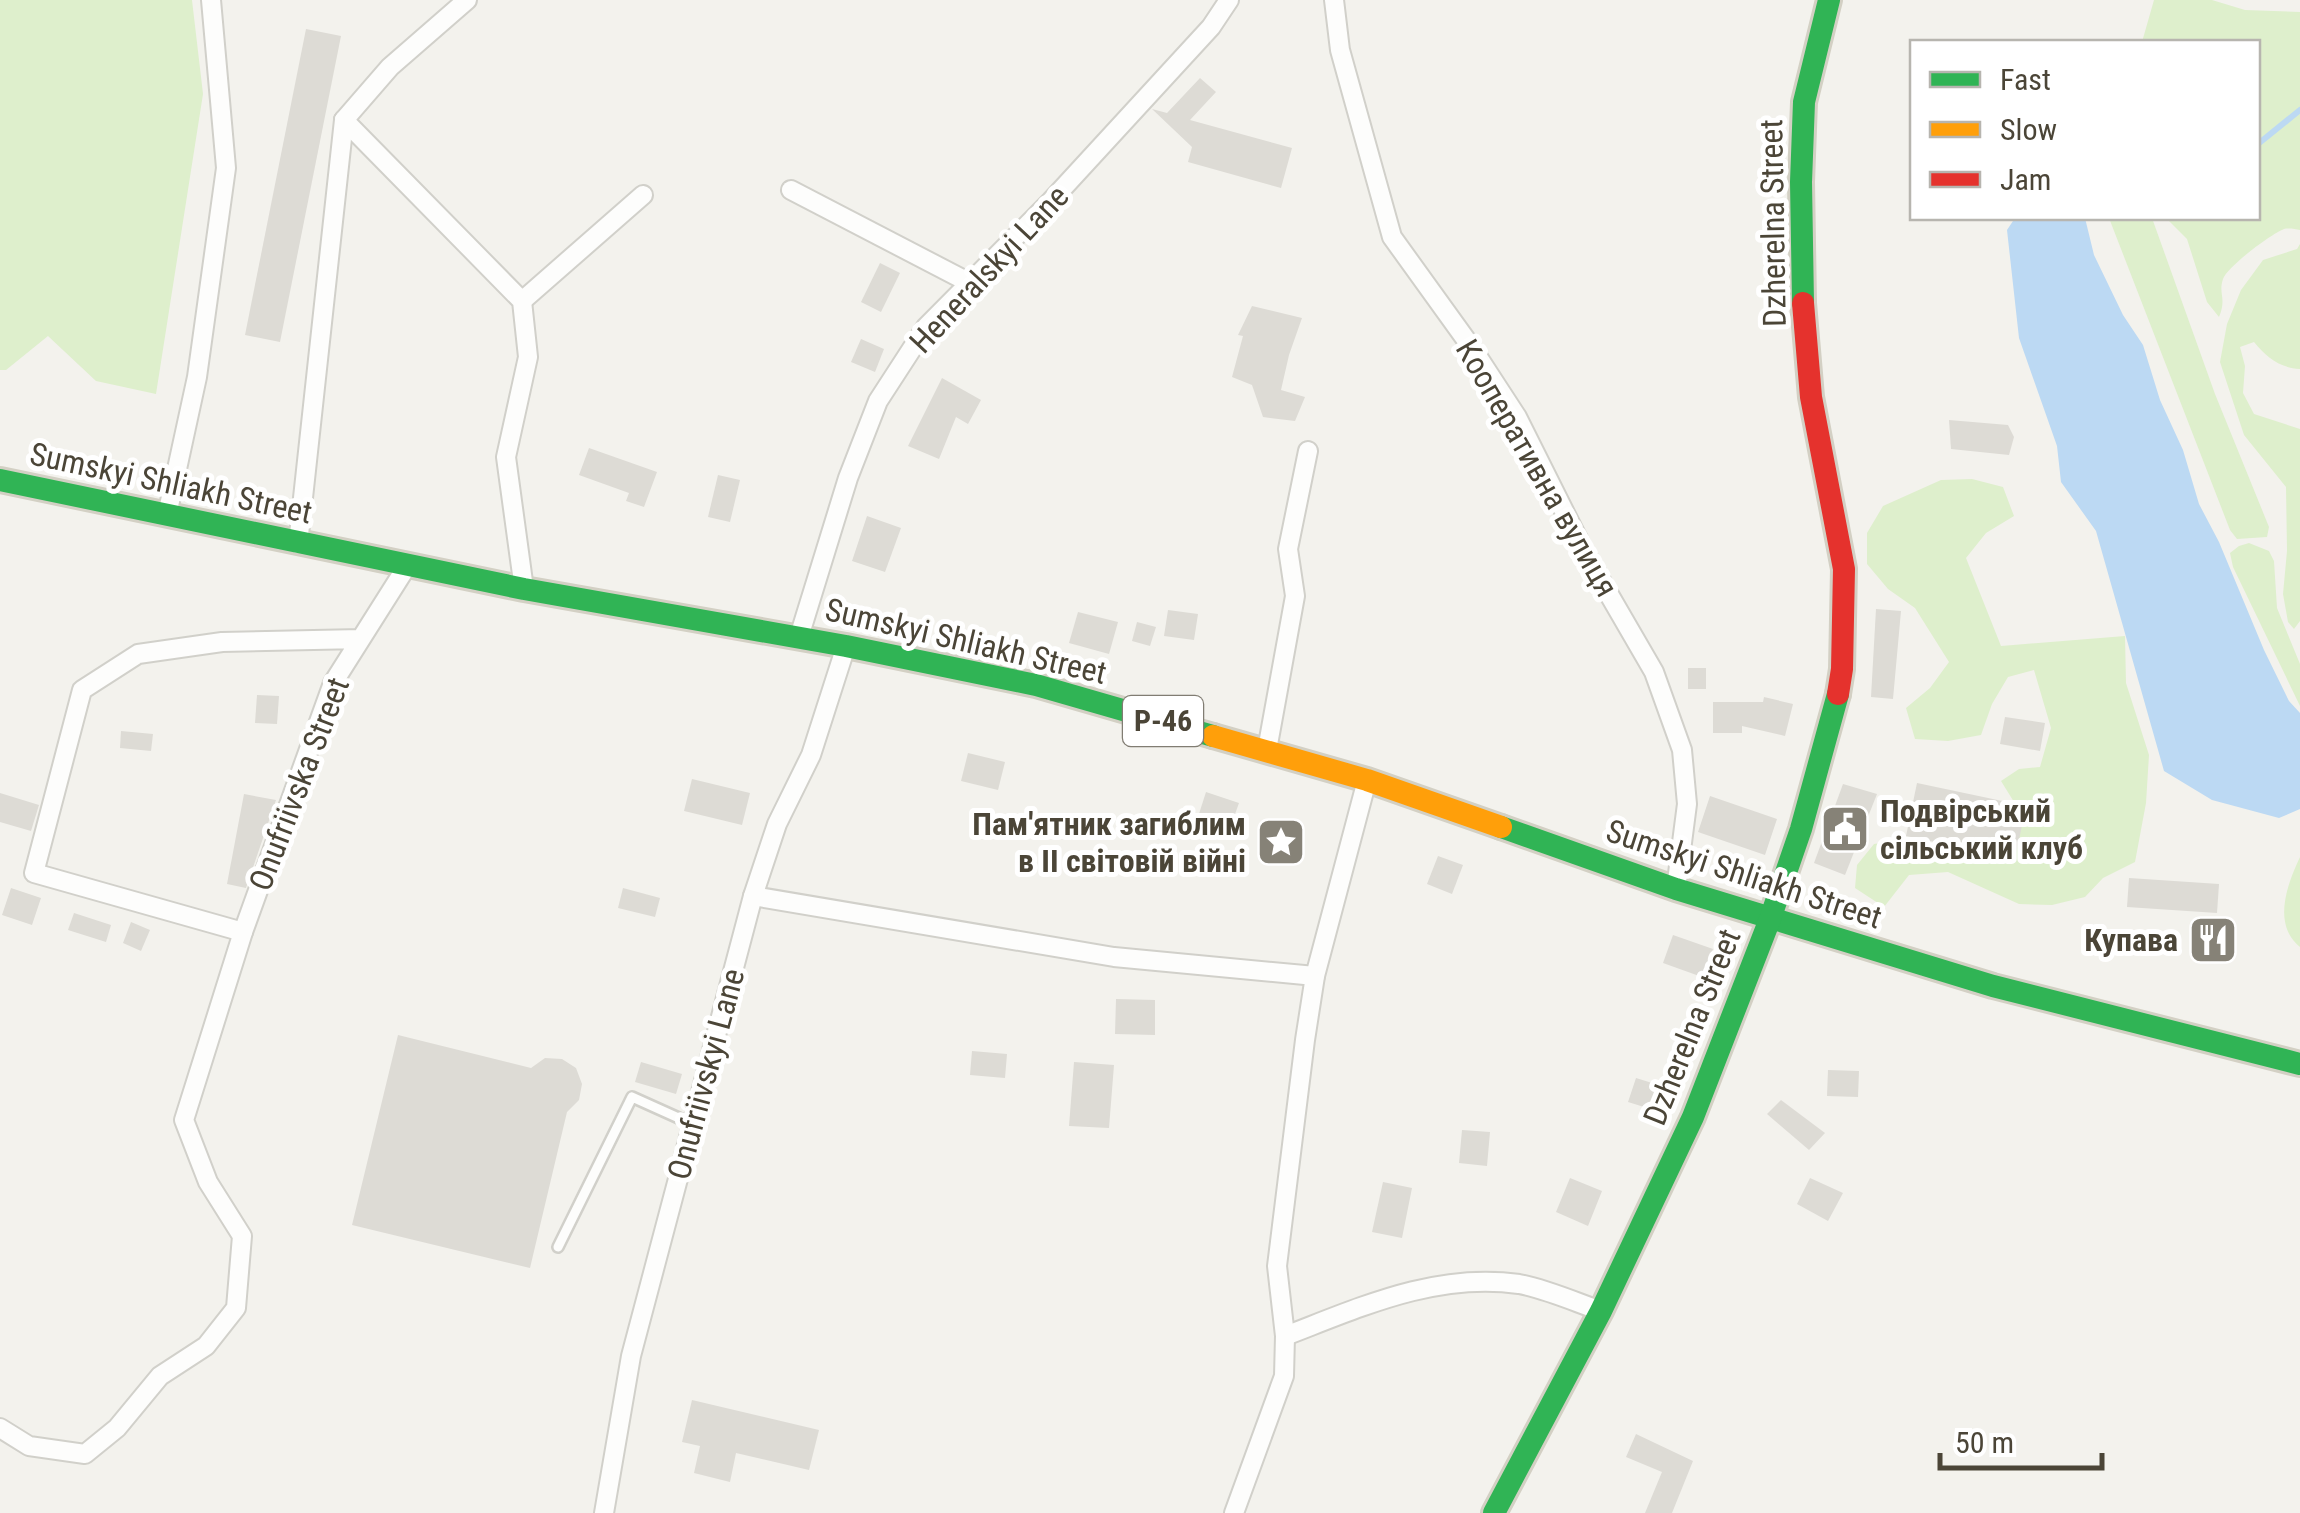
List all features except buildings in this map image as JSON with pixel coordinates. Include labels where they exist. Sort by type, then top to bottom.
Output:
[{"type":"main road","name":"Dzherelna Street","points":[[1494,1513],[1601,1311],[1694,1116],[1802,828],[1834,717],[1842,668],[1844,569],[1814,412],[1802,297],[1800,182],[1804,102],[1829,0]]},
{"type":"main road","name":"Sumskyi Shliakh Street","points":[[0,480],[524,589],[800,637],[1036,685],[1367,780],[1676,889],[1993,986],[2300,1064]]},
{"type":"street","points":[[167,516],[197,377],[226,168],[211,0]]},
{"type":"street","points":[[298,544],[344,120],[390,67],[467,0]]},
{"type":"street","name":"Heneralskyi Lane","points":[[800,637],[848,478],[878,400],[926,328],[1051,201],[1211,27],[1229,0]]},
{"type":"street","name":"Кооперативна вулиця","points":[[1334,0],[1340,50],[1392,237],[1472,348],[1516,418],[1585,553],[1654,672],[1682,750],[1687,804],[1676,889]]},
{"type":"street","points":[[344,120],[522,301],[528,357],[506,457],[524,589]]},
{"type":"street","points":[[791,190],[970,284]]},
{"type":"street","points":[[522,301],[643,195]]},
{"type":"street","points":[[1267,750],[1295,596],[1288,548],[1308,450]]},
{"type":"street","name":"Onufriivska Street","points":[[0,1428],[29,1446],[86,1454],[117,1428],[160,1376],[206,1346],[236,1308],[242,1236],[208,1182],[184,1120],[243,932],[333,683],[408,566]]},
{"type":"street","name":"Onufriivska Street","points":[[243,932],[34,873],[82,690],[138,654],[222,642],[361,639]]},
{"type":"street","name":"Onufriivskyi Lane","points":[[604,1513],[630,1356],[686,1121],[777,824],[811,756],[846,646]]},
{"type":"street","points":[[1234,1513],[1284,1376],[1285,1336],[1277,1266],[1284,1192],[1315,976],[1367,780]]},
{"type":"street","points":[[753,896],[1114,957],[1315,976]]},
{"type":"street","points":[[1285,1336],[1423,1287],[1472,1280],[1523,1285],[1601,1311]]},
{"type":"lane","points":[[558,1247],[632,1097],[686,1121]]},
{"type":"green space","points":[[0,0],[192,0],[203,94],[156,394],[96,381],[48,336],[6,370],[0,370]]},
{"type":"green space","points":[[2154,0],[2212,0],[2245,10],[2300,12],[2300,230],[2278,232],[2232,267],[2223,279],[2219,317],[2207,302],[2187,239],[2168,220],[2260,220],[2260,40],[2143,40]]},
{"type":"green space","points":[[2110,220],[2153,220],[2215,394],[2269,527],[2267,537],[2237,539],[2230,530]]},
{"type":"green space","points":[[2300,244],[2300,369],[2274,361],[2254,342],[2240,347],[2245,366],[2243,393],[2254,414],[2300,429],[2300,621],[2294,629],[2288,622],[2283,594],[2286,487],[2244,435],[2220,362],[2227,324],[2241,290],[2263,260],[2297,249]]},
{"type":"green space","points":[[1972,479],[2003,487],[2014,516],[1986,533],[1966,558],[2001,646],[2125,636],[2126,683],[2149,755],[2146,803],[2135,862],[2103,878],[2085,897],[2052,905],[2019,904],[1948,872],[1909,875],[1884,907],[1855,888],[1857,865],[1874,844],[1897,840],[1918,854],[1960,858],[2001,851],[2014,802],[2001,781],[2019,769],[2040,767],[2051,728],[2034,670],[2008,677],[1992,704],[1981,735],[1948,741],[1915,739],[1906,708],[1930,688],[1949,662],[1915,608],[1888,589],[1867,564],[1867,533],[1883,506],[1941,480]]},
{"type":"green space","points":[[2249,543],[2269,551],[2274,561],[2277,608],[2300,664],[2300,706],[2233,567],[2230,553]]},
{"type":"green space","points":[[2300,857],[2300,947],[2291,938],[2284,916],[2287,892]]},
{"type":"water","points":[[2014,220],[2085,220],[2094,255],[2123,315],[2143,345],[2199,504],[2264,650],[2289,701],[2300,713],[2300,809],[2279,818],[2212,800],[2164,771],[2096,531],[2061,482],[2057,446],[2019,338],[2007,230]]},
{"type":"waterway","points":[[2260,142],[2300,110]]},
{"type":"traffic: fast","points":[[1803,303],[1804,102],[1829,0]]},
{"type":"traffic: fast","points":[[0,480],[524,589],[846,646],[1036,685],[1213,736]]},
{"type":"traffic: fast","points":[[1494,1513],[1601,1311],[1693,1117],[1801,829],[1838,694]]},
{"type":"traffic: fast","points":[[1501,827],[1676,889],[1993,986],[2300,1064]]},
{"type":"traffic: slow","points":[[1213,736],[1367,780],[1501,827]]},
{"type":"traffic: jam","points":[[1803,303],[1811,397],[1844,569],[1838,694]]},
{"type":"place","name":"Подвірський сільський клуб","points":[[1845,829]]},
{"type":"place","name":"Пам'ятник загиблим в II світовій війні","points":[[1281,842]]},
{"type":"place","name":"Купава","points":[[2213,940]]}]
